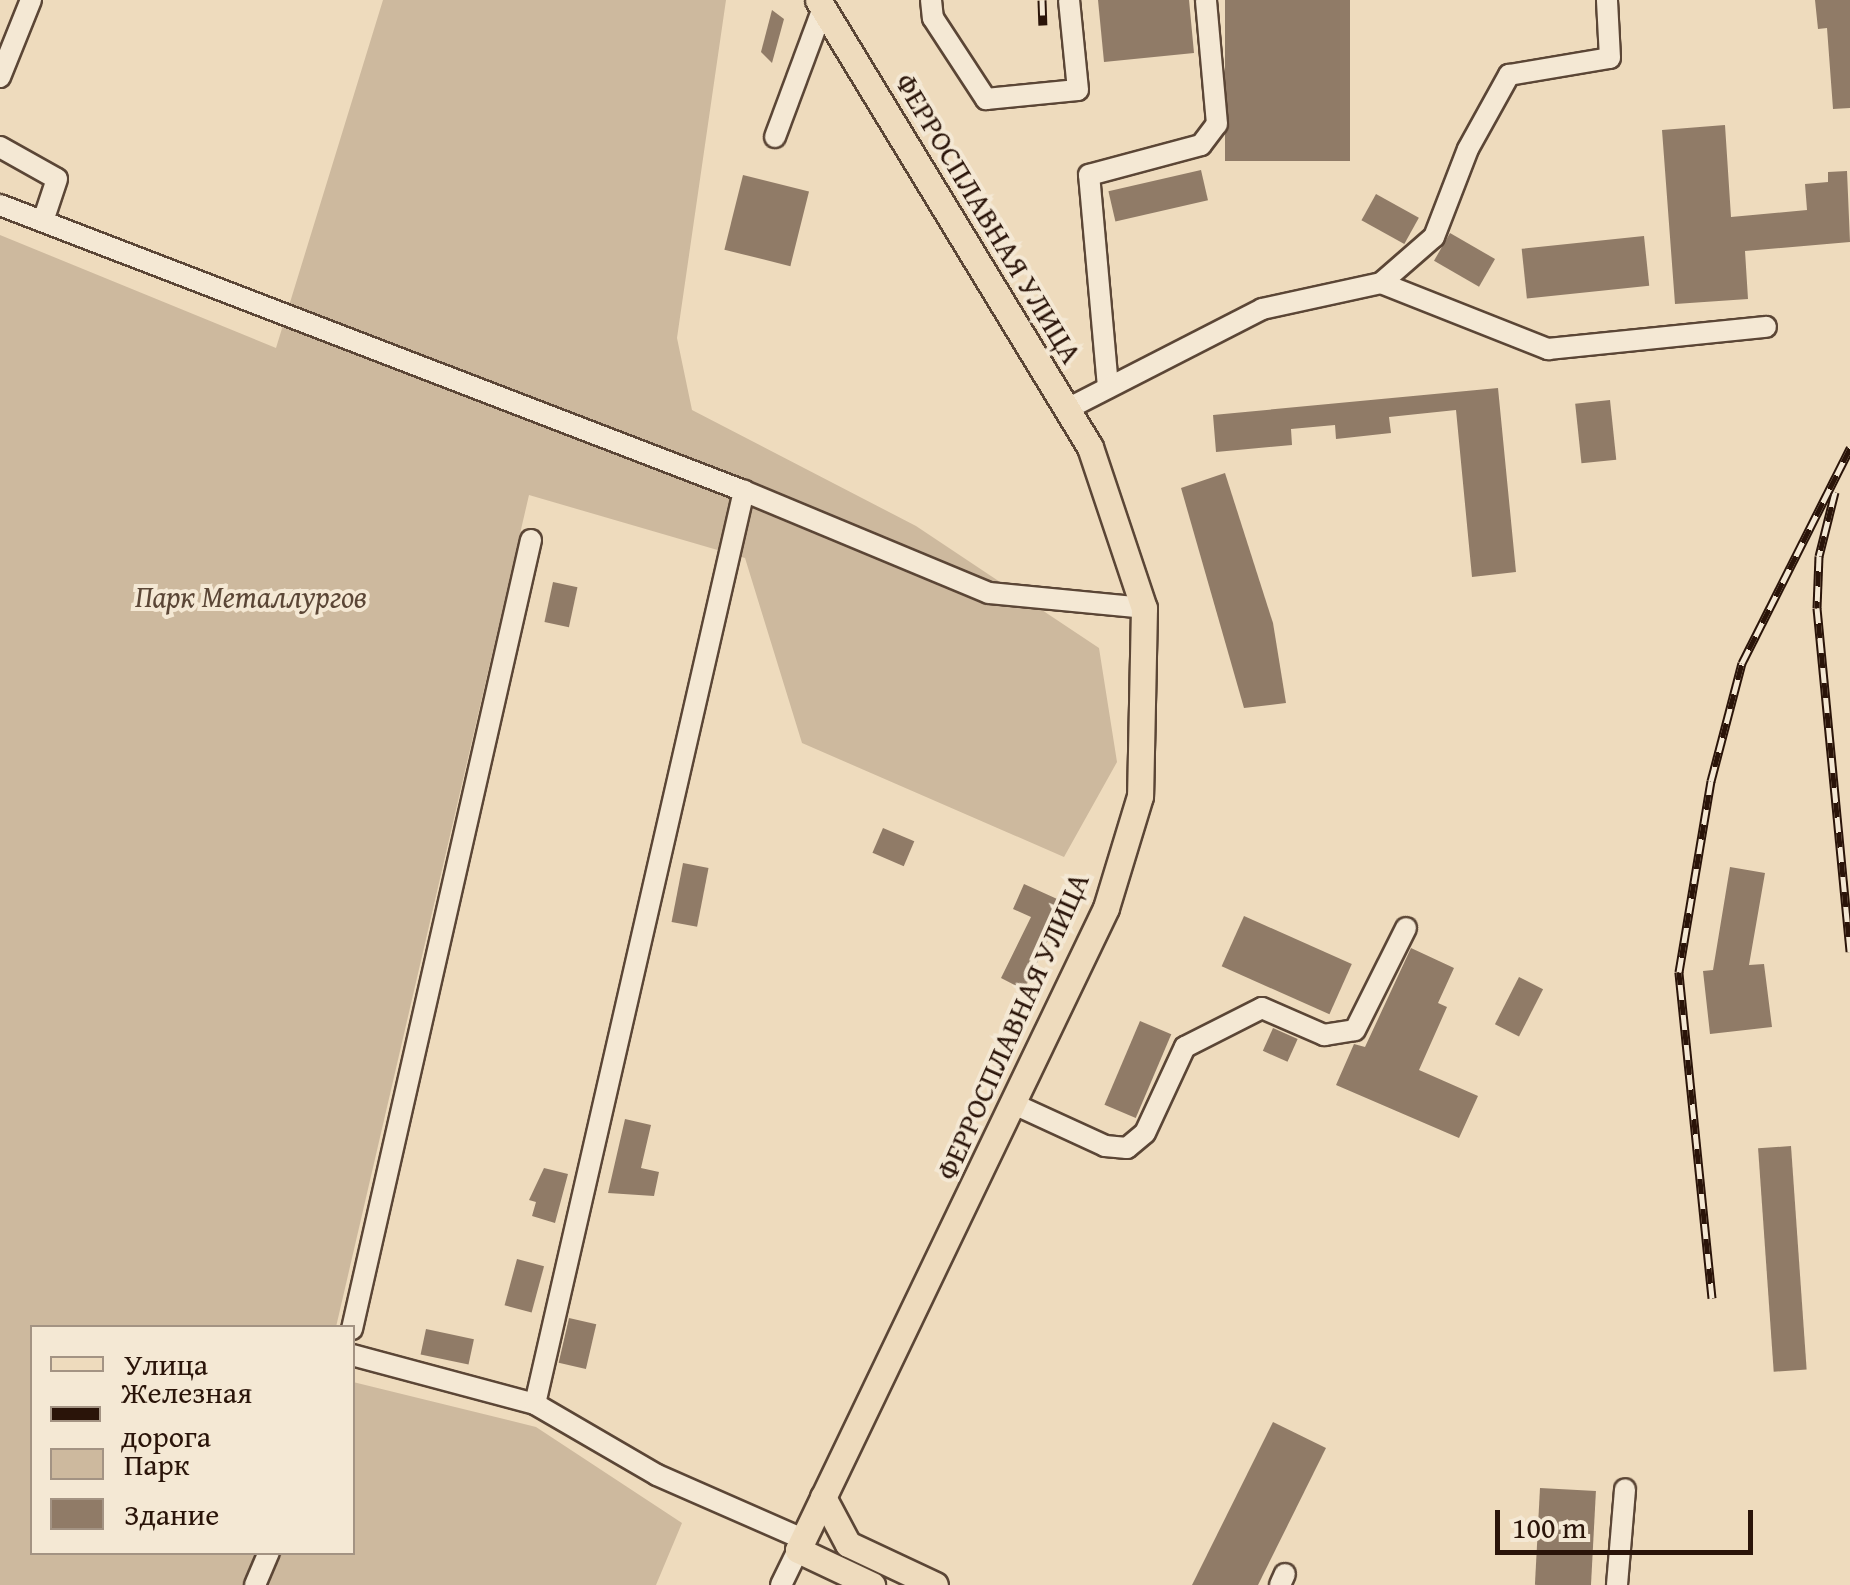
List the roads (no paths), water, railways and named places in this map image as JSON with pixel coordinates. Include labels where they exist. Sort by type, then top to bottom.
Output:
[{"type":"main road","name":"ФЕРРОСПЛАВНАЯ УЛИЦА","points":[[801,1545],[1016,1105],[1106,908],[1140,796],[1144,608],[1090,447],[821,4]]},
{"type":"main road","points":[[823,1497],[848,1544],[935,1585]]},
{"type":"main road","points":[[801,1545],[872,1585]]},
{"type":"street","points":[[0,77],[31,0]]},
{"type":"street","points":[[931,0],[933,18],[986,98],[1078,90],[1069,0]]},
{"type":"street","points":[[1108,388],[1089,174],[1201,145],[1217,124],[1206,0]]},
{"type":"street","points":[[1066,408],[1262,309],[1381,283],[1434,237],[1468,149],[1509,75],[1610,58],[1607,0]]},
{"type":"street","points":[[775,136],[821,4]]},
{"type":"street","points":[[0,147],[57,178],[43,221]]},
{"type":"street","points":[[0,204],[744,491],[989,593],[1144,608]]},
{"type":"street","points":[[1381,283],[1548,350],[1766,327]]},
{"type":"street","points":[[535,1404],[744,491]]},
{"type":"street","points":[[353,1325],[531,540]]},
{"type":"street","points":[[1016,1105],[1105,1146],[1127,1148],[1145,1132],[1185,1046],[1262,1008],[1324,1035],[1355,1030],[1406,928]]},
{"type":"street","points":[[355,1356],[535,1404],[657,1475],[801,1545]]},
{"type":"street","points":[[1616,1585],[1625,1488]]},
{"type":"street","name":"ФЕРРОСПЛАВНАЯ УЛИЦА","points":[[781,1585],[801,1545]]},
{"type":"street","points":[[255,1585],[269,1555]]},
{"type":"railway","points":[[1042,0],[1043,25]]},
{"type":"railway","points":[[1712,1298],[1679,972],[1711,781],[1742,663],[1850,448]]},
{"type":"railway","points":[[1835,492],[1819,556],[1817,608],[1850,951]]},
{"type":"park label","name":"Парк Металлургов","points":[[251,596]]}]
